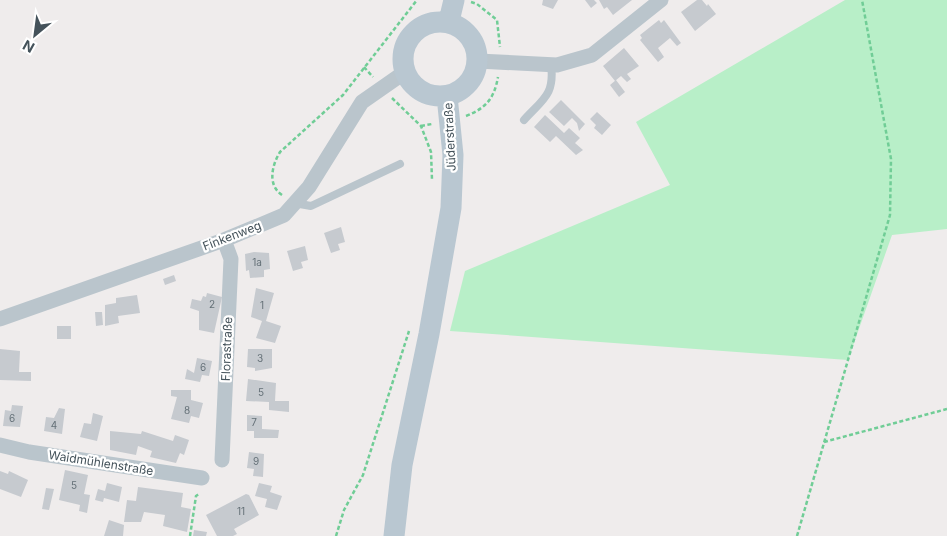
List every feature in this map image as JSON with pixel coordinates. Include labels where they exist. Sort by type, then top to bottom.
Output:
[{"type":"main road","points":[[449,21],[454,0]]},
{"type":"main road","points":[[449,21],[461,28],[470,37],[476,48],[478,62],[470,81],[460,91],[447,96],[437,96],[422,91],[410,81],[405,72],[403,55],[408,38],[416,30],[426,24],[449,21]]},
{"type":"main road","name":"Jüderstraße","points":[[394,536],[402,465],[429,334],[451,208],[453,155],[447,96]]},
{"type":"street","points":[[478,62],[551,64],[592,55],[661,0]]},
{"type":"street","name":"Finkenweg","points":[[0,319],[224,240],[284,215],[309,186],[362,102],[405,72]]},
{"type":"street","name":"Florastraße","points":[[222,460],[230,259],[224,240]]},
{"type":"street","name":"Waidmühlenstraße","points":[[0,445],[202,485]]},
{"type":"lane","points":[[524,120],[550,92],[553,80],[551,64]]},
{"type":"lane","points":[[294,203],[311,206],[400,164]]},
{"type":"path","points":[[294,203],[277,192],[272,178],[274,161],[280,152],[343,95],[417,0]]},
{"type":"path","points":[[797,536],[890,215],[891,159],[862,0]]},
{"type":"path","points":[[364,67],[421,126],[431,152],[432,187]]},
{"type":"path","points":[[336,536],[344,510],[364,475],[411,327]]},
{"type":"path","points":[[824,442],[947,409]]},
{"type":"path","points":[[190,536],[196,496],[202,485]]},
{"type":"green space","points":[[845,0],[947,0],[947,229],[892,235],[848,360],[450,331],[465,271],[670,185],[636,122]]},
{"type":"building","points":[[543,0],[558,0],[553,9],[542,5]]},
{"type":"building","points":[[585,0],[594,0],[597,3],[591,8]]},
{"type":"building","points":[[599,0],[632,0],[613,15],[607,7],[604,9]]},
{"type":"building","points":[[697,0],[702,0],[707,6],[708,4],[716,14],[695,31],[681,12]]},
{"type":"building","points":[[659,20],[661,23],[664,20],[681,43],[677,46],[670,38],[658,48],[664,57],[658,62],[640,40],[642,38],[640,35]]},
{"type":"building","points":[[624,48],[639,66],[627,74],[631,79],[627,82],[621,76],[615,81],[603,66]]},
{"type":"building","points":[[616,80],[625,92],[619,97],[610,85]]},
{"type":"building","points":[[561,100],[585,124],[579,131],[577,123],[572,118],[564,126],[549,112]]},
{"type":"building","points":[[597,112],[611,125],[602,135],[594,128],[596,125],[590,119]]},
{"type":"building","points":[[545,115],[564,133],[569,128],[580,138],[575,143],[583,150],[576,155],[556,136],[550,142],[534,127]]},
{"type":"building","points":[[341,227],[345,242],[338,244],[340,250],[331,253],[324,233]]},
{"type":"building","points":[[305,246],[308,260],[301,262],[303,268],[293,271],[287,251]]},
{"type":"building","points":[[254,252],[269,253],[270,269],[264,270],[264,277],[250,278],[249,270],[246,271],[245,254]]},
{"type":"building","points":[[174,275],[176,281],[165,285],[163,279]]},
{"type":"building","points":[[256,288],[274,293],[266,321],[281,326],[275,343],[256,338],[262,321],[251,317]]},
{"type":"building","points":[[207,293],[222,297],[214,333],[199,330],[199,311],[190,308],[192,299],[201,301],[203,296],[206,297]]},
{"type":"building","points":[[137,295],[140,313],[118,316],[119,323],[105,326],[105,305],[116,303],[116,298]]},
{"type":"building","points":[[95,312],[102,312],[103,325],[96,326]]},
{"type":"building","points":[[57,326],[71,326],[71,339],[57,339]]},
{"type":"building","points":[[0,349],[20,351],[19,372],[31,372],[31,381],[0,380]]},
{"type":"building","points":[[248,349],[272,349],[272,368],[255,371],[255,368],[247,367]]},
{"type":"building","points":[[197,358],[212,361],[209,376],[202,375],[200,382],[185,379],[187,369],[194,373]]},
{"type":"building","points":[[248,379],[276,383],[275,401],[289,401],[289,412],[269,410],[269,402],[246,401]]},
{"type":"building","points":[[171,390],[191,390],[191,400],[203,403],[199,418],[191,416],[189,423],[171,419],[177,397],[171,396]]},
{"type":"building","points":[[12,405],[23,406],[20,427],[3,426],[5,410],[11,411]]},
{"type":"building","points":[[59,408],[65,409],[62,434],[44,431],[46,417],[54,418]]},
{"type":"building","points":[[93,413],[103,416],[97,441],[80,437],[84,423],[91,424]]},
{"type":"building","points":[[247,415],[262,416],[262,429],[279,430],[278,438],[254,438],[254,431],[247,431]]},
{"type":"building","points":[[110,431],[141,434],[142,431],[173,441],[175,435],[189,440],[184,455],[180,453],[176,463],[150,457],[152,451],[138,446],[136,455],[110,450]]},
{"type":"building","points":[[249,452],[264,454],[263,477],[253,476],[254,469],[247,468]]},
{"type":"building","points":[[65,470],[88,475],[84,494],[90,495],[87,513],[79,511],[80,505],[59,500]]},
{"type":"building","points":[[0,471],[8,474],[9,471],[28,480],[21,497],[0,489]]},
{"type":"building","points":[[107,483],[122,487],[119,502],[104,498],[103,502],[95,500],[98,489],[105,491]]},
{"type":"building","points":[[259,483],[272,486],[270,492],[282,496],[277,510],[265,507],[267,499],[255,496]]},
{"type":"building","points":[[138,487],[183,493],[181,507],[191,509],[187,532],[163,526],[165,515],[144,512],[141,522],[124,522],[127,500],[136,501]]},
{"type":"building","points":[[46,488],[54,489],[49,510],[42,509]]},
{"type":"building","points":[[246,494],[249,495],[259,515],[234,529],[237,534],[233,536],[217,536],[206,515]]},
{"type":"building","points":[[109,520],[124,525],[123,536],[104,536]]},
{"type":"building","points":[[194,530],[207,532],[206,536],[193,536]]}]
